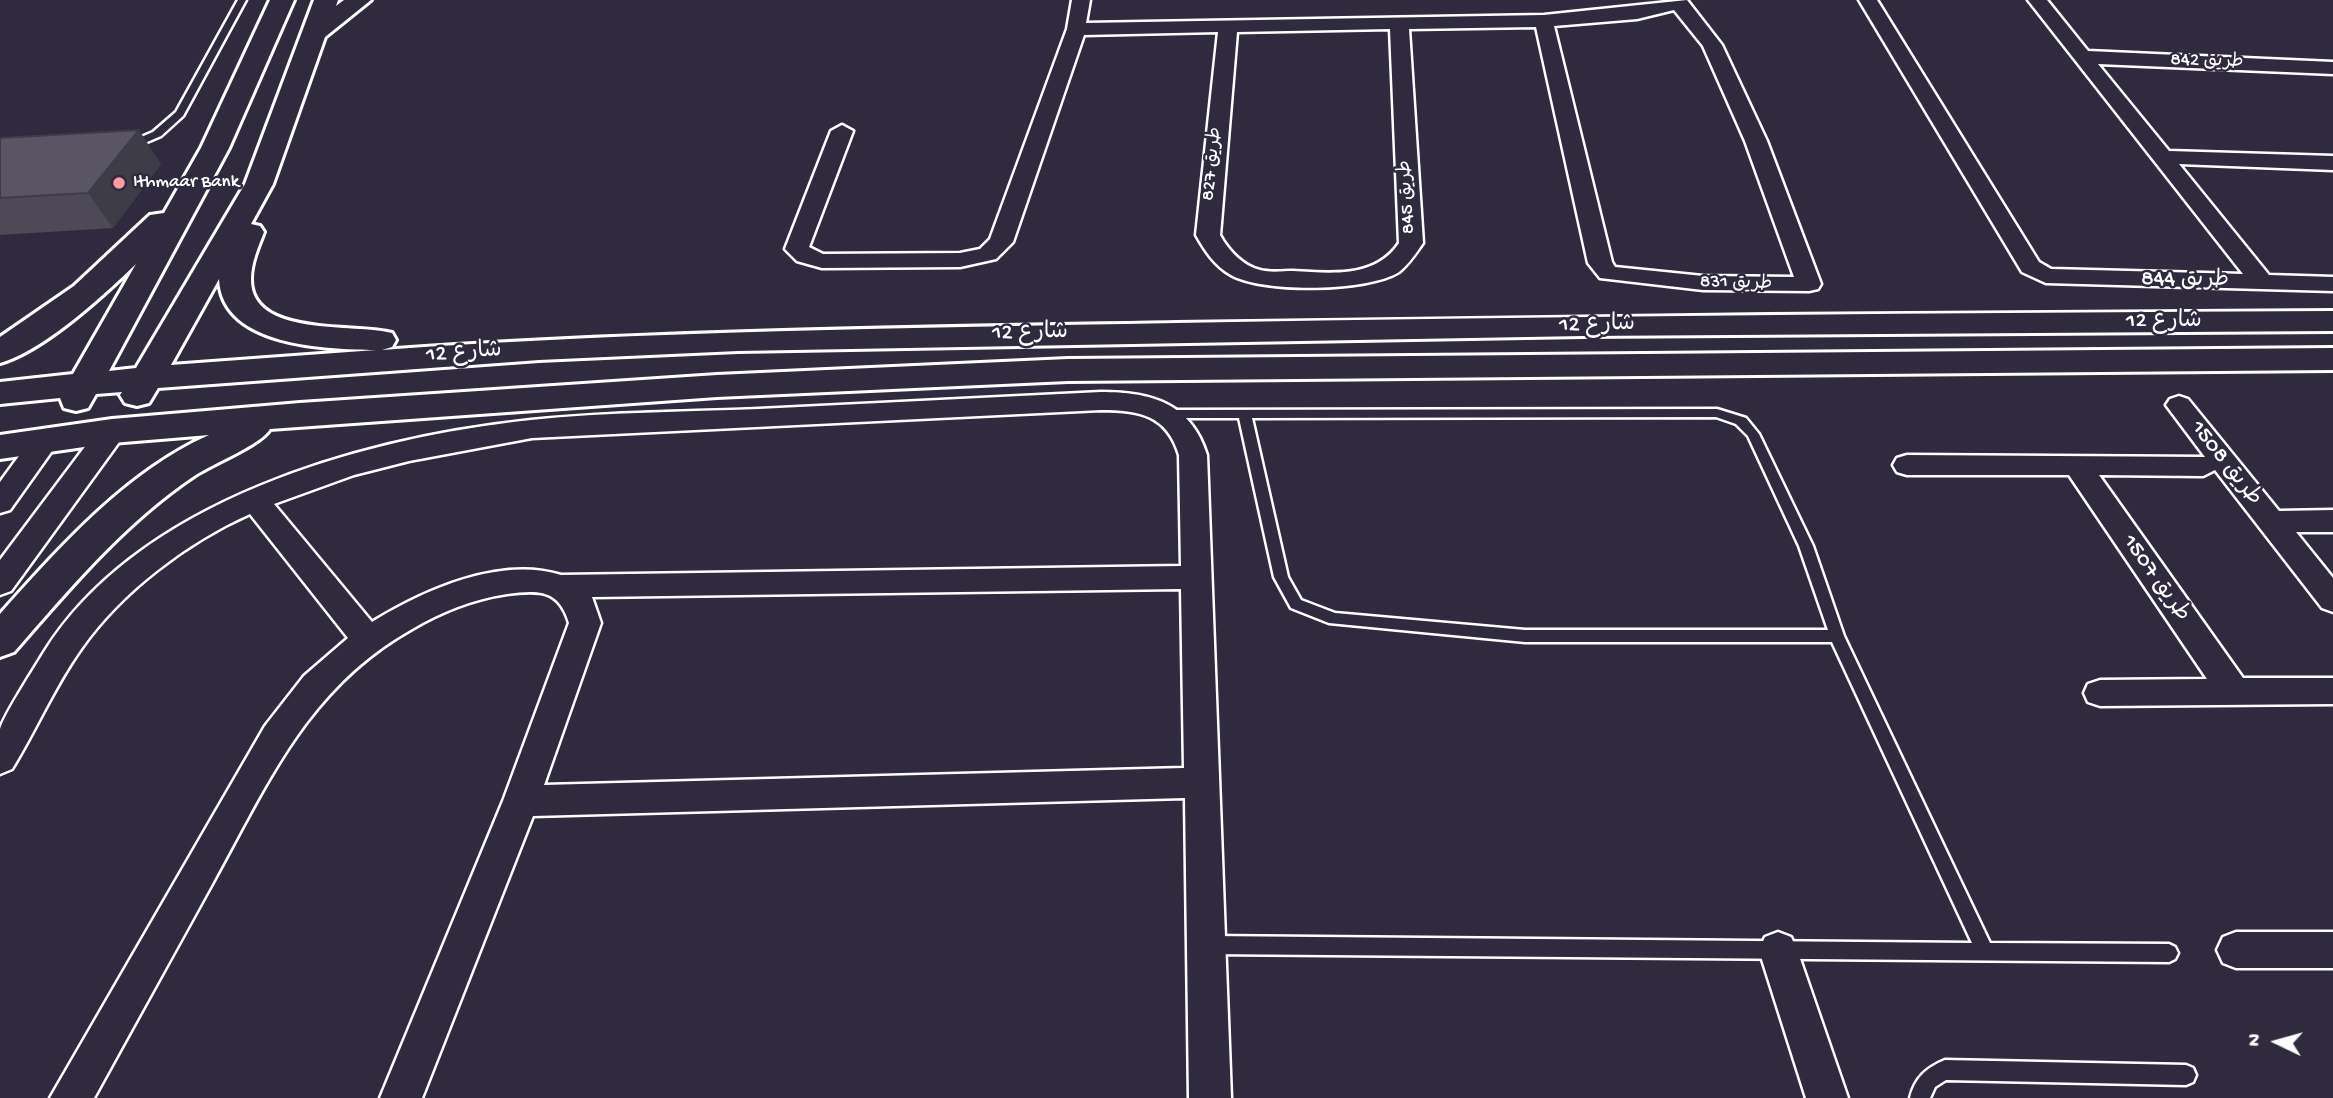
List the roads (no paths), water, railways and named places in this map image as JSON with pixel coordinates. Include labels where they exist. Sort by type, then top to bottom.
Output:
[{"type":"street","points":[[115,401],[198,177],[282,0]]},
{"type":"street","points":[[0,583],[115,401],[259,184],[326,0]]},
{"type":"street","points":[[316,32],[359,0]]},
{"type":"street","points":[[842,131],[797,249],[805,256],[822,261],[960,260],[988,254],[1001,242],[1076,29],[1081,0]]},
{"type":"street","name":"طريق 844","points":[[1868,0],[2030,267],[2038,273],[2046,276],[2141,281],[2333,284]]},
{"type":"street","points":[[2037,0],[2263,283]]},
{"type":"street","points":[[1076,29],[1544,21],[1637,13],[1678,2]]},
{"type":"street","name":"طريق 831","points":[[1544,21],[1600,263],[1608,273],[1703,283],[1809,284],[1756,141],[1717,57],[1678,2]]},
{"type":"street","name":"طريق 845","points":[[1257,277],[1360,278],[1390,267],[1407,251],[1411,243],[1399,24]]},
{"type":"street","name":"طريق 827","points":[[1228,27],[1208,235],[1220,255],[1257,277]]},
{"type":"street","name":"طريق 842","points":[[2081,57],[2333,68]]},
{"type":"street","points":[[0,426],[54,429],[115,401],[243,116],[244,109],[237,99]]},
{"type":"street","points":[[2162,157],[2333,163]]},
{"type":"street","points":[[0,352],[59,315],[86,293],[151,232],[198,177]]},
{"type":"street","points":[[259,184],[261,198],[235,271],[235,285],[247,312],[264,323],[285,331],[340,339],[539,349]]},
{"type":"street","name":"شارع 12","points":[[115,401],[539,349],[933,335],[2333,321]]},
{"type":"street","points":[[0,447],[54,429],[115,401],[201,404],[832,354],[933,335]]},
{"type":"street","name":"شارع 12","points":[[0,393],[300,415],[717,386],[1068,370],[2333,359]]},
{"type":"street","points":[[0,759],[81,625],[117,587],[158,553],[205,523],[254,499],[326,474],[396,454],[532,429],[1124,400],[1145,404],[1168,414],[1190,439],[1191,447],[1210,1098]]},
{"type":"street","name":"طريق 1508","points":[[2179,405],[2333,600]]},
{"type":"street","points":[[0,641],[83,553],[161,479],[182,464],[230,438],[300,415]]},
{"type":"street","points":[[0,503],[54,429]]},
{"type":"street","points":[[1907,465],[2203,466]]},
{"type":"street","name":"طريق 1507","points":[[2077,465],[2234,692]]},
{"type":"street","points":[[254,499],[369,641]]},
{"type":"street","name":"طريق 1508","points":[[2271,522],[2333,521]]},
{"type":"street","points":[[71,1098],[283,727],[316,684],[369,641],[420,611],[463,593],[528,580],[548,581],[564,586],[1196,577]]},
{"type":"street","points":[[401,1098],[521,801],[584,623],[583,608],[576,595],[564,586]]},
{"type":"street","points":[[2100,693],[2333,691]]},
{"type":"street","points":[[521,801],[1201,783]]},
{"type":"street","points":[[1778,950],[1827,1098]]},
{"type":"street","points":[[2236,950],[2333,950]]},
{"type":"lane","points":[[116,150],[157,134],[180,114],[242,0]]},
{"type":"lane","points":[[1168,414],[1696,412],[1717,413],[1741,421],[1753,434],[1806,546],[1837,636],[1985,951]]},
{"type":"lane","points":[[1245,415],[1281,576],[1296,604],[1334,620],[1525,636],[1837,636]]},
{"type":"lane","points":[[1206,945],[2169,953]]},
{"type":"lane","points":[[1920,1098],[1921,1090],[1930,1077],[1945,1070],[2186,1075]]},
{"type":"place","name":"Ithmaar Bank","points":[[119,183]]}]
